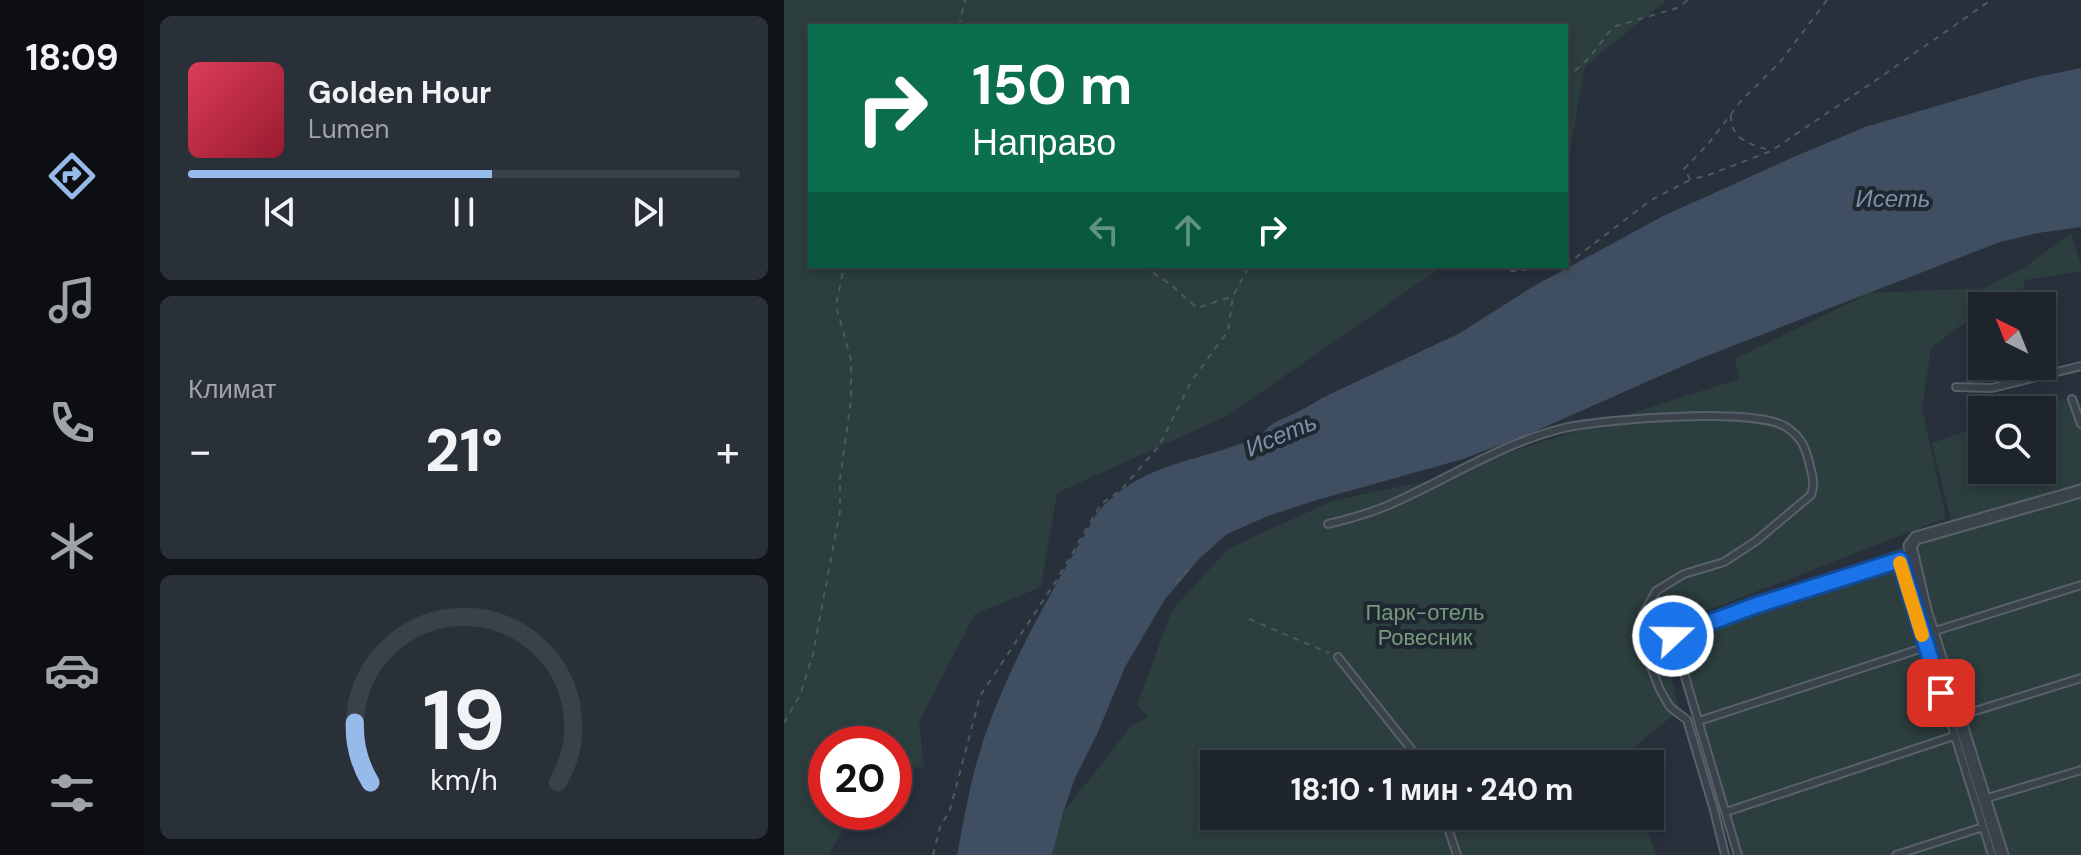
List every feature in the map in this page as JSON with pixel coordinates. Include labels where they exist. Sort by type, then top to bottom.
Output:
[{"type":"street","points":[[2002,855],[1962,733],[1910,546],[1916,538],[2081,491]]},
{"type":"lane","points":[[1956,387],[1992,388],[2081,366]]},
{"type":"lane","points":[[2072,399],[2081,424]]},
{"type":"lane","points":[[1328,524],[1390,505],[1510,447],[1563,428],[1622,420],[1753,417],[1783,424],[1800,437],[1807,450],[1815,486],[1811,495],[1756,541],[1724,562],[1684,574],[1656,591],[1643,615],[1646,654],[1670,707],[1687,720],[1725,855]]},
{"type":"lane","points":[[1738,855],[1673,636],[1757,605],[1900,560],[1992,855]]},
{"type":"lane","points":[[1932,632],[2081,585]]},
{"type":"lane","points":[[1699,721],[1926,647]]},
{"type":"lane","points":[[1338,657],[1412,750]]},
{"type":"lane","points":[[1959,716],[2081,678]]},
{"type":"lane","points":[[1726,812],[1954,736]]},
{"type":"lane","points":[[1984,799],[2081,770]]},
{"type":"lane","points":[[1896,855],[1983,827]]},
{"type":"lane","points":[[1449,830],[1457,855]]},
{"type":"path","points":[[959,24],[965,0]]},
{"type":"path","points":[[1568,77],[1589,58],[1613,27],[1677,8],[1688,0]]},
{"type":"path","points":[[1690,179],[1684,169],[1741,101],[1781,61],[1827,0]]},
{"type":"path","points":[[1568,264],[1651,200],[1690,179],[1771,151],[1991,0]]},
{"type":"path","points":[[1731,114],[1735,134],[1743,141],[1771,151]]},
{"type":"path","points":[[784,723],[800,695],[813,654],[840,511],[840,479],[851,400],[851,360],[836,305],[844,268]]},
{"type":"path","points":[[1146,268],[1197,308],[1233,296]]},
{"type":"path","points":[[933,855],[940,827],[950,810],[980,696],[1058,578],[1101,504],[1121,490],[1159,446],[1192,380],[1228,331],[1233,296],[1248,268]]},
{"type":"path","points":[[1504,268],[1512,271],[1544,268]]},
{"type":"path","points":[[1176,583],[1190,567]]},
{"type":"path","points":[[1249,619],[1338,657]]},
{"type":"green space","points":[[784,0],[1667,0],[1585,66],[1568,164],[1568,24],[808,24],[808,268],[1440,268],[1227,416],[1057,493],[1041,587],[975,614],[919,722],[924,767],[912,768],[912,726],[808,726],[808,830],[843,830],[829,855],[784,855]]},
{"type":"green space","name":"Парк-отель Ровесник","points":[[2071,233],[2081,271],[2025,280],[2022,292],[1968,292],[1968,320],[1931,348],[1922,408],[1946,518],[1660,629],[1679,710],[1631,750],[1200,750],[1200,830],[1648,830],[1656,855],[1052,855],[1063,813],[1131,726],[1148,717],[1137,705],[1172,610],[1229,548],[1332,501],[1459,474],[1479,462],[1739,379],[1735,359],[1869,293],[1984,288],[2026,266]]},
{"type":"green space","points":[[2077,395],[2081,405],[2081,855],[1735,855],[1666,632],[1953,529],[1932,443],[1968,431],[1968,484],[2056,484],[2056,402]]},
{"type":"water","name":"Исеть","points":[[2081,68],[2081,227],[2000,242],[1694,361],[1538,430],[1463,459],[1317,500],[1227,534],[1201,557],[1165,599],[1125,667],[1075,778],[1052,855],[957,855],[981,748],[1004,687],[1048,598],[1097,513],[1114,496],[1150,474],[1253,439],[1274,423],[1322,398],[1460,333],[1534,286],[1663,216],[1865,127],[2032,78]]},
{"type":"slow traffic","points":[[1900,563],[1922,635]]},
{"type":"route","points":[[1673,636],[1897,559],[1900,560],[1941,693]]}]
